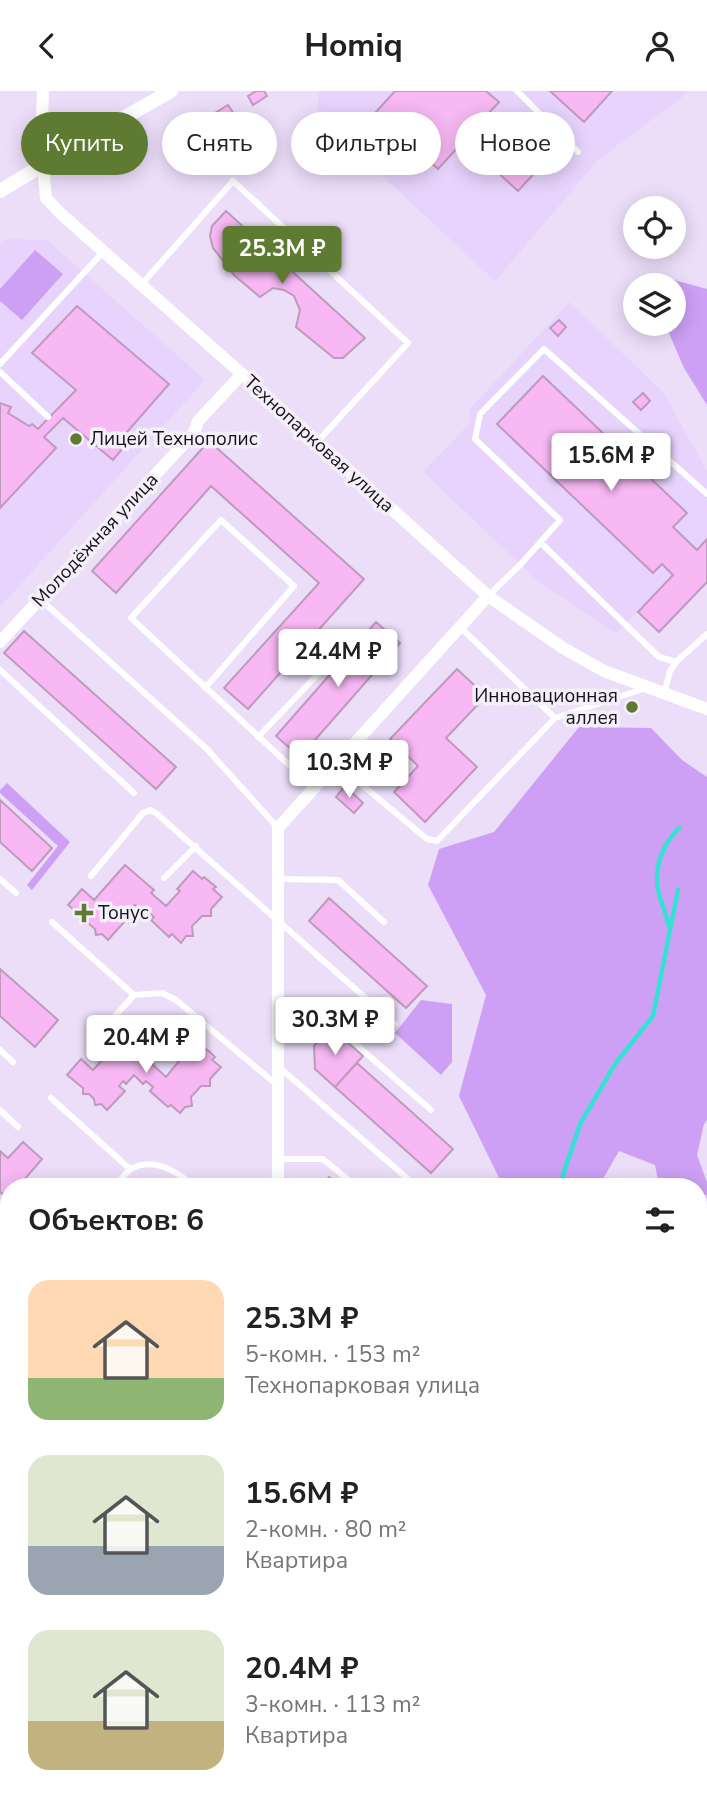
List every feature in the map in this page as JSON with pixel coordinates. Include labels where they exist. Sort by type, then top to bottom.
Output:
[{"type":"street","name":"Технопарковая улица","points":[[43,91],[43,112]]},
{"type":"street","points":[[135,112],[171,91]]},
{"type":"street","points":[[0,191],[28,175]]},
{"type":"street","name":"Технопарковая улица","points":[[44,175],[47,198],[60,213],[488,596],[604,671],[707,709]]},
{"type":"street","name":"Молодёжная улица","points":[[0,642],[194,433],[198,421],[242,374]]},
{"type":"street","points":[[278,1178],[278,828],[488,596]]},
{"type":"lane","points":[[517,91],[578,152]]},
{"type":"lane","points":[[141,285],[233,181],[408,343],[317,443]]},
{"type":"lane","points":[[0,364],[103,252]]},
{"type":"lane","points":[[488,596],[560,520],[475,439],[480,414],[544,349],[707,494]]},
{"type":"lane","points":[[0,372],[48,417]]},
{"type":"lane","points":[[205,688],[294,586],[221,520],[131,618],[205,688],[314,789]]},
{"type":"lane","points":[[540,542],[659,657],[677,662]]},
{"type":"lane","points":[[40,599],[206,748],[278,828]]},
{"type":"lane","points":[[460,627],[555,718]]},
{"type":"lane","points":[[664,694],[670,671],[707,634]]},
{"type":"lane","points":[[698,643],[707,647]]},
{"type":"lane","points":[[0,670],[134,793]]},
{"type":"lane","points":[[258,737],[319,673]]},
{"type":"lane","points":[[337,764],[427,839],[437,841],[555,718],[648,688]]},
{"type":"lane","points":[[91,876],[143,813],[150,810],[196,846],[253,900],[278,919],[395,1024]]},
{"type":"lane","points":[[164,878],[196,846]]},
{"type":"lane","points":[[0,879],[16,893]]},
{"type":"lane","points":[[278,879],[338,880],[384,922]]},
{"type":"lane","points":[[52,922],[134,995]]},
{"type":"lane","points":[[91,1043],[134,995],[162,993],[194,1014],[277,1085]]},
{"type":"lane","points":[[163,1044],[194,1014]]},
{"type":"lane","points":[[278,1018],[327,1019],[431,1110]]},
{"type":"lane","points":[[0,1050],[13,1062]]},
{"type":"lane","points":[[277,1066],[300,1083],[407,1178]]},
{"type":"lane","points":[[51,1098],[131,1170]]},
{"type":"lane","points":[[0,1110],[18,1127]]},
{"type":"lane","points":[[278,1159],[323,1159],[346,1178]]},
{"type":"lane","points":[[123,1178],[131,1170],[144,1166],[163,1166],[177,1171],[185,1178]]},
{"type":"shaded area","points":[[319,91],[690,91],[599,159],[495,281],[381,175],[441,175],[441,112],[317,112]]},
{"type":"shaded area","name":"Лицей Технополис","points":[[8,239],[47,240],[205,380],[0,607],[0,245]]},
{"type":"shaded area","points":[[35,250],[63,274],[22,320],[0,301],[0,289]]},
{"type":"shaded area","points":[[686,283],[707,289],[707,405],[684,368],[670,336],[686,336]]},
{"type":"shaded area","points":[[569,302],[663,392],[707,471],[707,582],[659,632],[638,612],[616,634],[539,582],[423,472],[469,424],[470,409]]},
{"type":"shaded area","points":[[579,727],[651,728],[682,760],[707,777],[707,1120],[697,1155],[706,1178],[657,1178],[655,1165],[619,1151],[604,1178],[499,1178],[459,1096],[486,995],[428,885],[439,849],[494,832]]},
{"type":"shaded area","points":[[7,783],[70,842],[32,890],[27,885],[58,846],[0,793]]},
{"type":"shaded area","points":[[421,1000],[452,1004],[452,1062],[441,1075],[395,1033]]},
{"type":"building","points":[[256,91],[264,91],[267,96],[253,105],[248,96]]},
{"type":"building","points":[[395,91],[486,91],[499,102],[490,112],[455,112],[455,150],[441,166],[441,112],[376,112]]},
{"type":"building","points":[[550,91],[612,91],[584,122]]},
{"type":"building","points":[[228,105],[233,112],[217,112]]},
{"type":"building","points":[[501,175],[533,175],[518,191]]},
{"type":"building","points":[[226,211],[365,338],[343,358],[334,358],[296,327],[300,310],[294,296],[273,288],[260,297],[235,276],[213,248],[210,236],[212,226]]},
{"type":"building","points":[[77,306],[169,384],[127,432],[132,437],[113,460],[63,418],[44,437],[56,448],[0,508],[0,403],[11,407],[8,413],[38,429],[76,390],[32,353]]},
{"type":"building","points":[[559,320],[566,327],[558,336],[550,328]]},
{"type":"building","points":[[543,376],[687,513],[673,527],[697,550],[707,539],[707,582],[659,632],[638,612],[673,575],[662,564],[653,573],[497,424]]},
{"type":"building","points":[[643,393],[650,401],[641,410],[633,402]]},
{"type":"building","points":[[209,441],[364,579],[248,709],[224,688],[319,583],[211,486],[116,593],[92,571]]},
{"type":"building","points":[[376,622],[400,643],[300,757],[276,736]]},
{"type":"building","points":[[24,631],[176,767],[156,789],[4,653]]},
{"type":"building","points":[[457,669],[486,696],[446,738],[477,767],[425,822],[394,792],[418,766],[390,739]]},
{"type":"building","points":[[345,786],[363,803],[354,813],[336,797]]},
{"type":"building","points":[[0,800],[52,848],[32,871],[0,842]]},
{"type":"building","points":[[125,865],[154,890],[151,893],[166,906],[193,871],[216,887],[213,889],[222,897],[211,909],[211,916],[202,916],[192,926],[193,936],[186,936],[181,943],[172,934],[169,937],[151,920],[154,917],[147,911],[144,914],[135,905],[127,914],[124,911],[120,916],[125,921],[108,940],[102,934],[96,935],[95,929],[84,924],[84,918],[68,905],[82,889],[94,900]]},
{"type":"building","points":[[329,898],[427,986],[406,1008],[309,921]]},
{"type":"building","points":[[0,969],[58,1020],[35,1047],[0,1016]]},
{"type":"building","points":[[332,1027],[363,1056],[335,1087],[315,1069],[314,1046]]},
{"type":"building","points":[[125,1035],[153,1060],[151,1063],[166,1077],[192,1041],[201,1050],[203,1047],[210,1052],[215,1057],[212,1060],[221,1067],[210,1079],[210,1086],[201,1086],[191,1097],[192,1106],[185,1107],[180,1113],[171,1105],[168,1107],[150,1091],[153,1087],[146,1081],[143,1084],[134,1075],[126,1084],[123,1081],[119,1086],[125,1091],[107,1110],[101,1104],[95,1105],[94,1099],[89,1094],[83,1094],[83,1088],[67,1075],[81,1059],[93,1070]]},
{"type":"building","points":[[357,1063],[453,1149],[431,1173],[335,1087]]},
{"type":"building","points":[[23,1142],[42,1159],[26,1178],[0,1178],[0,1151],[8,1158]]},
{"type":"waterway","points":[[669,927],[659,894],[657,872],[664,848],[679,828]]},
{"type":"waterway","points":[[562,1178],[580,1124],[615,1064],[653,1016],[678,890]]},
{"type":"place","name":"Лицей Технополис","points":[[76,439]]},
{"type":"place","name":"Инновационная аллея","points":[[632,707]]},
{"type":"place","name":"Тонус","points":[[84,913]]}]
